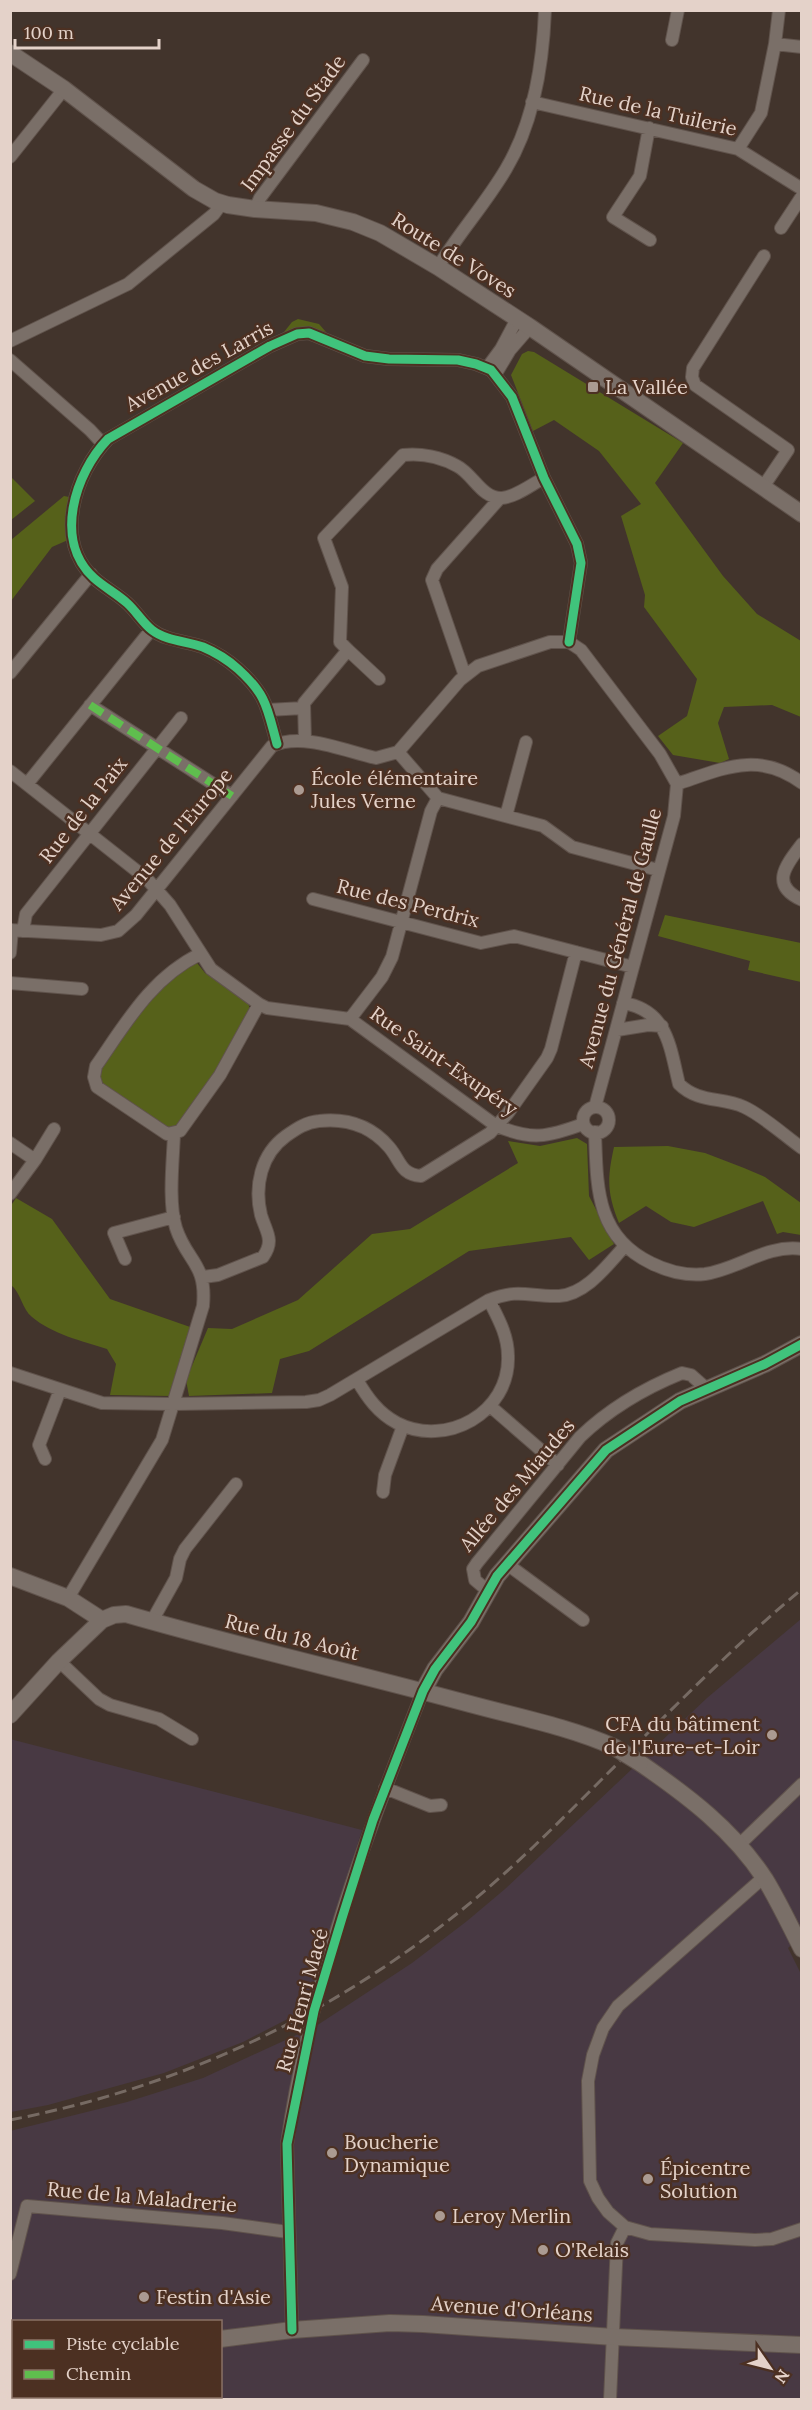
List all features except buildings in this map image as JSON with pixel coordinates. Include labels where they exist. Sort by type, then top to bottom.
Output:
[{"type":"street","points":[[438,267],[506,168],[527,120],[543,41],[544,10]]},
{"type":"street","points":[[672,40],[678,10]]},
{"type":"street","points":[[738,149],[761,113],[775,45],[779,10]]},
{"type":"street","points":[[775,45],[801,47]]},
{"type":"street","name":"Route de Voves","points":[[10,53],[64,89],[194,189],[222,203],[255,209],[316,213],[353,222],[380,233],[438,267],[523,323],[801,514]]},
{"type":"street","name":"Impasse du Stade","points":[[255,209],[260,198],[363,60]]},
{"type":"street","points":[[10,157],[64,89]]},
{"type":"street","name":"Rue de la Tuilerie","points":[[532,102],[738,149],[801,189]]},
{"type":"street","points":[[649,128],[640,176],[613,217],[650,240]]},
{"type":"street","points":[[781,228],[801,196]]},
{"type":"street","points":[[10,341],[128,284],[214,214],[222,203]]},
{"type":"street","points":[[764,256],[693,368],[692,378],[695,386],[788,450],[801,449]]},
{"type":"street","points":[[523,323],[501,349],[491,371],[512,397],[544,478],[577,544],[581,563],[570,642]]},
{"type":"street","name":"Avenue des Larris","points":[[103,444],[132,424],[270,346],[297,334],[318,335],[365,356],[389,359],[458,360],[491,371]]},
{"type":"street","points":[[10,360],[103,444],[98,449],[79,486],[71,512],[70,526],[73,540],[84,565],[91,574],[130,606],[152,630],[184,643],[203,647],[237,667],[267,703],[277,744],[285,741],[305,741],[376,758],[398,752],[465,676],[478,666],[550,642],[570,642],[581,650],[660,754],[677,784],[747,763],[772,768],[801,783]]},
{"type":"street","points":[[763,487],[788,450]]},
{"type":"street","points":[[379,679],[340,642],[342,587],[324,538],[403,454],[420,453],[458,466],[491,496],[500,498],[510,496],[544,478]]},
{"type":"street","points":[[465,676],[432,580],[437,569],[500,498]]},
{"type":"street","points":[[10,673],[91,574]]},
{"type":"street","points":[[27,784],[152,630]]},
{"type":"street","points":[[305,741],[303,708],[309,695],[348,650]]},
{"type":"street","points":[[90,705],[232,796]]},
{"type":"street","points":[[268,710],[303,708]]},
{"type":"street","name":"Rue de la Paix","points":[[10,953],[15,930],[26,914],[181,718]]},
{"type":"street","points":[[506,816],[526,742]]},
{"type":"street","name":"Avenue de l'Europe","points":[[15,930],[87,935],[111,933],[128,924],[267,750],[277,744]]},
{"type":"street","points":[[398,752],[438,798],[543,826],[572,847],[658,870]]},
{"type":"street","name":"Rue Saint-Exupéry","points":[[10,771],[147,879],[170,904],[211,969],[259,1004],[267,1008],[350,1019],[495,1125],[514,1134],[538,1137],[584,1124]]},
{"type":"street","name":"Avenue du Général de Gaulle","points":[[595,1107],[674,816],[677,784]]},
{"type":"street","points":[[350,1019],[386,970],[431,811],[438,798]]},
{"type":"street","points":[[801,844],[782,875],[784,886],[791,895],[801,900]]},
{"type":"street","name":"Rue des Perdrix","points":[[313,899],[481,943],[514,936],[633,967]]},
{"type":"street","points":[[203,1277],[218,1275],[263,1257],[267,1251],[270,1236],[261,1216],[258,1193],[260,1174],[268,1155],[281,1140],[299,1127],[324,1120],[354,1122],[375,1132],[390,1148],[403,1169],[412,1175],[422,1176],[490,1133],[508,1113],[551,1049],[576,952]]},
{"type":"street","points":[[200,954],[169,972],[147,993],[96,1066],[94,1077],[97,1087],[167,1134],[180,1131],[220,1075],[259,1004]]},
{"type":"street","points":[[10,983],[82,989]]},
{"type":"street","points":[[623,1003],[642,1009],[666,1030],[679,1084],[685,1090],[695,1096],[744,1107],[801,1148]]},
{"type":"street","points":[[616,1030],[648,1024],[662,1026]]},
{"type":"street","points":[[595,1107],[606,1112],[608,1120],[606,1128],[595,1132],[588,1130],[584,1124],[585,1112],[595,1107]]},
{"type":"street","points":[[10,1194],[54,1129]]},
{"type":"street","points":[[595,1132],[597,1179],[602,1209],[611,1228],[625,1246],[641,1258],[661,1268],[681,1274],[705,1274],[731,1267],[768,1251],[788,1247],[801,1249]]},
{"type":"street","points":[[68,1598],[155,1454],[203,1306],[205,1290],[203,1277],[182,1242],[174,1217],[174,1134]]},
{"type":"street","points":[[10,1143],[35,1160]]},
{"type":"street","points":[[125,1259],[114,1233],[174,1217]]},
{"type":"street","points":[[10,1373],[102,1403],[173,1404],[319,1400],[357,1380],[489,1300],[504,1294],[520,1292],[560,1296],[571,1293],[598,1274],[625,1246]]},
{"type":"street","points":[[357,1380],[382,1414],[403,1426],[421,1431],[452,1429],[474,1419],[490,1406],[504,1382],[508,1355],[507,1339],[489,1300]]},
{"type":"street","points":[[423,1692],[435,1670],[471,1622],[488,1591],[507,1564],[606,1450],[680,1401],[765,1364],[801,1344]]},
{"type":"street","name":"Allée des Miaudes","points":[[488,1591],[475,1580],[473,1569],[580,1437],[623,1403],[682,1373],[691,1375],[708,1389]]},
{"type":"street","points":[[45,1459],[39,1445],[60,1390]]},
{"type":"street","points":[[490,1406],[558,1465]]},
{"type":"street","points":[[383,1492],[385,1475],[403,1426]]},
{"type":"street","points":[[152,1621],[176,1578],[180,1559],[185,1549],[236,1484]]},
{"type":"street","points":[[507,1564],[583,1620]]},
{"type":"street","points":[[10,1576],[68,1598],[102,1620],[59,1661],[10,1715]]},
{"type":"street","name":"Rue du 18 Août","points":[[102,1620],[114,1615],[126,1614],[564,1729],[615,1747],[698,1805],[739,1845],[764,1878],[801,1949]]},
{"type":"street","points":[[59,1661],[99,1699],[110,1706],[159,1719],[192,1739]]},
{"type":"street","name":"Rue Henri Macé","points":[[292,2330],[288,2268],[287,2144],[314,2011],[385,1788],[423,1692]]},
{"type":"street","points":[[739,1845],[801,1784]]},
{"type":"street","points":[[385,1788],[437,1808]]},
{"type":"street","points":[[764,1878],[618,2006],[603,2028],[593,2055],[588,2081],[590,2181],[608,2212],[625,2227],[650,2234],[755,2240],[772,2239],[801,2229]]},
{"type":"street","name":"Rue de la Maladrerie","points":[[10,2274],[27,2206],[222,2223],[288,2232]]},
{"type":"street","points":[[610,2400],[617,2243],[625,2227]]},
{"type":"street","name":"Avenue d'Orléans","points":[[222,2340],[292,2330],[390,2323],[614,2337],[801,2345]]},
{"type":"shaded area","points":[[801,1619],[802,1935],[788,1948],[802,1976],[801,2399],[11,2399],[10,2131],[127,2102],[203,2078],[316,2026],[412,1963],[505,1889],[707,1698]]},
{"type":"shaded area","points":[[10,1739],[362,1830],[307,2009],[243,2042],[164,2073],[48,2105],[11,2112]]},
{"type":"green space","points":[[298,319],[319,324],[326,332],[311,328],[284,332],[292,322]]},
{"type":"green space","points":[[528,351],[534,352],[683,443],[655,483],[723,576],[757,614],[801,641],[801,717],[772,705],[724,707],[718,723],[729,759],[720,763],[673,755],[658,736],[687,716],[697,679],[644,607],[645,595],[621,516],[641,504],[599,451],[554,420],[533,431],[511,375],[522,354]]},
{"type":"green space","points":[[10,476],[35,501],[11,520],[10,520]]},
{"type":"green space","points":[[64,496],[69,497],[66,517],[68,540],[52,547],[11,601],[11,540]]},
{"type":"green space","points":[[665,915],[801,943],[801,982],[748,970],[750,961],[658,936]]},
{"type":"green space","points":[[197,963],[205,973],[248,1001],[250,1011],[218,1069],[177,1127],[167,1128],[105,1088],[99,1075],[104,1064],[149,999],[178,970]]},
{"type":"green space","points":[[577,1138],[587,1144],[589,1196],[614,1244],[589,1260],[571,1237],[469,1251],[309,1351],[280,1359],[272,1393],[189,1396],[186,1380],[208,1328],[232,1329],[298,1300],[372,1234],[410,1229],[518,1163],[508,1141],[540,1146]]},
{"type":"green space","points":[[668,1146],[705,1153],[765,1177],[801,1203],[801,1235],[783,1232],[777,1234],[763,1201],[694,1227],[671,1222],[646,1206],[619,1223],[609,1186],[614,1147]]},
{"type":"green space","points":[[16,1198],[52,1219],[110,1299],[193,1328],[172,1396],[110,1395],[116,1364],[107,1349],[58,1332],[40,1323],[29,1314],[11,1285],[10,1207]]},
{"type":"railway","points":[[10,2120],[84,2103],[155,2081],[224,2054],[290,2023],[354,1986],[415,1945],[474,1900],[531,1849],[697,1684],[802,1589]]},
{"type":"marked path","points":[[90,705],[232,796]]},
{"type":"cycle path","points":[[277,744],[265,703],[248,678],[208,649],[158,634],[152,630],[127,603],[94,578],[81,563],[74,545],[72,527],[73,507],[78,488],[96,453],[108,439],[270,346],[297,334],[309,333],[365,356],[389,359],[458,360],[491,370],[512,397],[544,478],[577,544],[581,563],[569,642]]},
{"type":"cycle path","points":[[292,2330],[287,2144],[314,2011],[373,1820],[423,1691],[435,1669],[471,1622],[497,1576],[606,1450],[680,1401],[765,1364],[802,1344]]},
{"type":"place","name":"La Vallée","points":[[593,387]]},
{"type":"place","name":"École élémentaire Jules Verne","points":[[299,790]]},
{"type":"place","name":"CFA du bâtiment de l'Eure-et-Loir","points":[[772,1735]]},
{"type":"place","name":"Boucherie Dynamique","points":[[332,2153]]},
{"type":"place","name":"Épicentre Solution","points":[[648,2179]]},
{"type":"place","name":"Leroy Merlin","points":[[440,2216]]},
{"type":"place","name":"O'Relais","points":[[543,2250]]},
{"type":"place","name":"Festin d'Asie","points":[[144,2297]]}]
